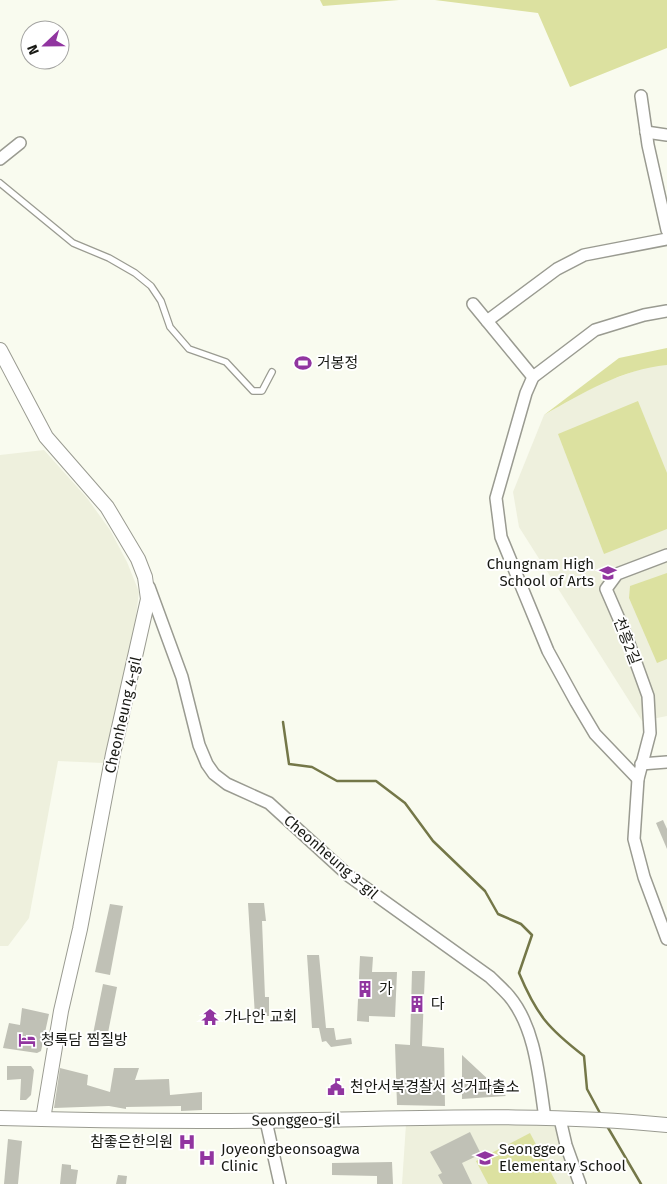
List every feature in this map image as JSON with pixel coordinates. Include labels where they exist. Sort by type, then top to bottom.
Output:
[{"type":"street","points":[[641,96],[646,132],[667,230]]},
{"type":"street","points":[[646,132],[667,135]]},
{"type":"street","points":[[0,159],[20,143]]},
{"type":"street","points":[[487,321],[557,269],[584,255],[667,240]]},
{"type":"street","points":[[474,304],[533,377]]},
{"type":"street","points":[[638,779],[595,734],[548,651],[501,537],[496,498],[526,393],[533,377],[596,330],[644,315],[667,311]]},
{"type":"street","name":"Cheonheung 4-gil","points":[[0,350],[46,437],[107,507],[138,559],[145,578],[148,599],[113,754],[80,929],[61,1011],[43,1119]]},
{"type":"street","name":"천흥2길","points":[[667,555],[617,574],[606,589],[626,635],[648,696],[650,733],[638,779],[634,839],[644,877],[667,939]]},
{"type":"street","name":"Cheonheung 3-gil","points":[[145,578],[182,677],[199,745],[211,769],[227,784],[268,803],[349,876],[490,977],[510,997],[522,1018],[537,1064],[545,1118]]},
{"type":"street","points":[[641,764],[667,762]]},
{"type":"street","name":"Seonggeo-gil","points":[[0,1118],[266,1121],[545,1118],[615,1120],[667,1125]]},
{"type":"street","points":[[560,1119],[566,1145],[580,1184]]},
{"type":"street","points":[[266,1121],[280,1184]]},
{"type":"lane","points":[[0,183],[73,243],[109,258],[135,273],[151,286],[170,327],[189,349],[226,362],[254,391],[262,391],[272,372]]},
{"type":"shaded area","name":"Chungnam High School of Arts","points":[[667,365],[667,716],[642,721],[519,527],[513,492],[544,415],[599,384],[649,366]]},
{"type":"shaded area","points":[[44,450],[87,498],[110,530],[127,562],[139,592],[133,639],[103,763],[58,761],[29,918],[8,946],[0,946],[0,455]]},
{"type":"shaded area","name":"Seonggeo Elementary School","points":[[406,1124],[554,1125],[575,1184],[402,1184]]},
{"type":"green space","points":[[320,0],[399,0],[323,6]]},
{"type":"green space","points":[[435,0],[667,0],[667,48],[570,87],[538,13]]},
{"type":"green space","points":[[667,348],[667,365],[634,371],[603,383],[544,415],[619,358]]},
{"type":"green space","points":[[638,401],[667,473],[667,529],[604,554],[558,434]]},
{"type":"green space","points":[[667,573],[667,659],[657,663],[629,598],[630,586]]},
{"type":"green space","points":[[530,1133],[557,1184],[488,1184],[476,1161]]},
{"type":"building","points":[[663,820],[667,829],[667,849],[656,823]]},
{"type":"building","points":[[248,903],[264,903],[266,921],[262,921],[265,997],[269,997],[269,1016],[255,1016]]},
{"type":"building","points":[[110,904],[123,906],[110,975],[95,972]]},
{"type":"building","points":[[307,955],[319,955],[326,1028],[334,1028],[336,1040],[351,1038],[352,1044],[331,1047],[326,1041],[322,1042],[319,1028],[312,1028]]},
{"type":"building","points":[[360,956],[373,957],[372,972],[397,972],[395,1017],[369,1016],[369,1022],[357,1021]]},
{"type":"building","points":[[412,971],[425,971],[422,1046],[444,1048],[445,1106],[397,1105],[395,1044],[410,1045]]},
{"type":"building","points":[[103,984],[117,987],[106,1043],[92,1039]]},
{"type":"building","points":[[22,1008],[49,1014],[41,1051],[37,1053],[3,1048],[9,1023],[20,1025]]},
{"type":"building","points":[[462,1055],[506,1096],[462,1099]]},
{"type":"building","points":[[7,1066],[31,1066],[34,1070],[31,1095],[26,1100],[20,1100],[21,1079],[7,1080]]},
{"type":"building","points":[[60,1068],[88,1075],[87,1085],[110,1092],[114,1068],[139,1068],[135,1080],[169,1079],[170,1095],[202,1092],[202,1110],[181,1111],[181,1106],[126,1107],[126,1109],[109,1106],[54,1108]]},
{"type":"building","points":[[470,1132],[481,1154],[462,1163],[472,1184],[443,1184],[438,1175],[442,1173],[430,1152]]},
{"type":"building","points":[[8,1139],[22,1141],[18,1184],[4,1184]]},
{"type":"building","points":[[392,1162],[393,1184],[377,1184],[377,1176],[332,1175],[332,1163]]},
{"type":"building","points":[[62,1164],[71,1165],[71,1169],[78,1170],[76,1184],[60,1184]]},
{"type":"building","points":[[118,1175],[127,1176],[126,1184],[116,1184]]},
{"type":"waterway","points":[[283,722],[289,764],[312,767],[337,781],[376,781],[405,803],[433,841],[485,891],[498,914],[521,924],[532,935],[519,973],[538,1011],[545,1020],[562,1038],[584,1056],[587,1089],[601,1115]]},
{"type":"waterway","points":[[607,1126],[641,1184]]},
{"type":"place","name":"거봉정","points":[[303,363]]},
{"type":"place","name":"Chungnam High School of Arts","points":[[608,573]]},
{"type":"place","name":"가","points":[[365,989]]},
{"type":"place","name":"다","points":[[417,1004]]},
{"type":"place","name":"가나안 교회","points":[[210,1017]]},
{"type":"place","name":"청록담 찜질방","points":[[27,1040]]},
{"type":"place","name":"천안서북경찰서 성거파출소","points":[[336,1087]]},
{"type":"place","name":"참좋은한의원","points":[[187,1142]]},
{"type":"place","name":"Joyeongbeonsoagwa Clinic","points":[[207,1158]]},
{"type":"place","name":"Seonggeo Elementary School","points":[[485,1158]]}]
